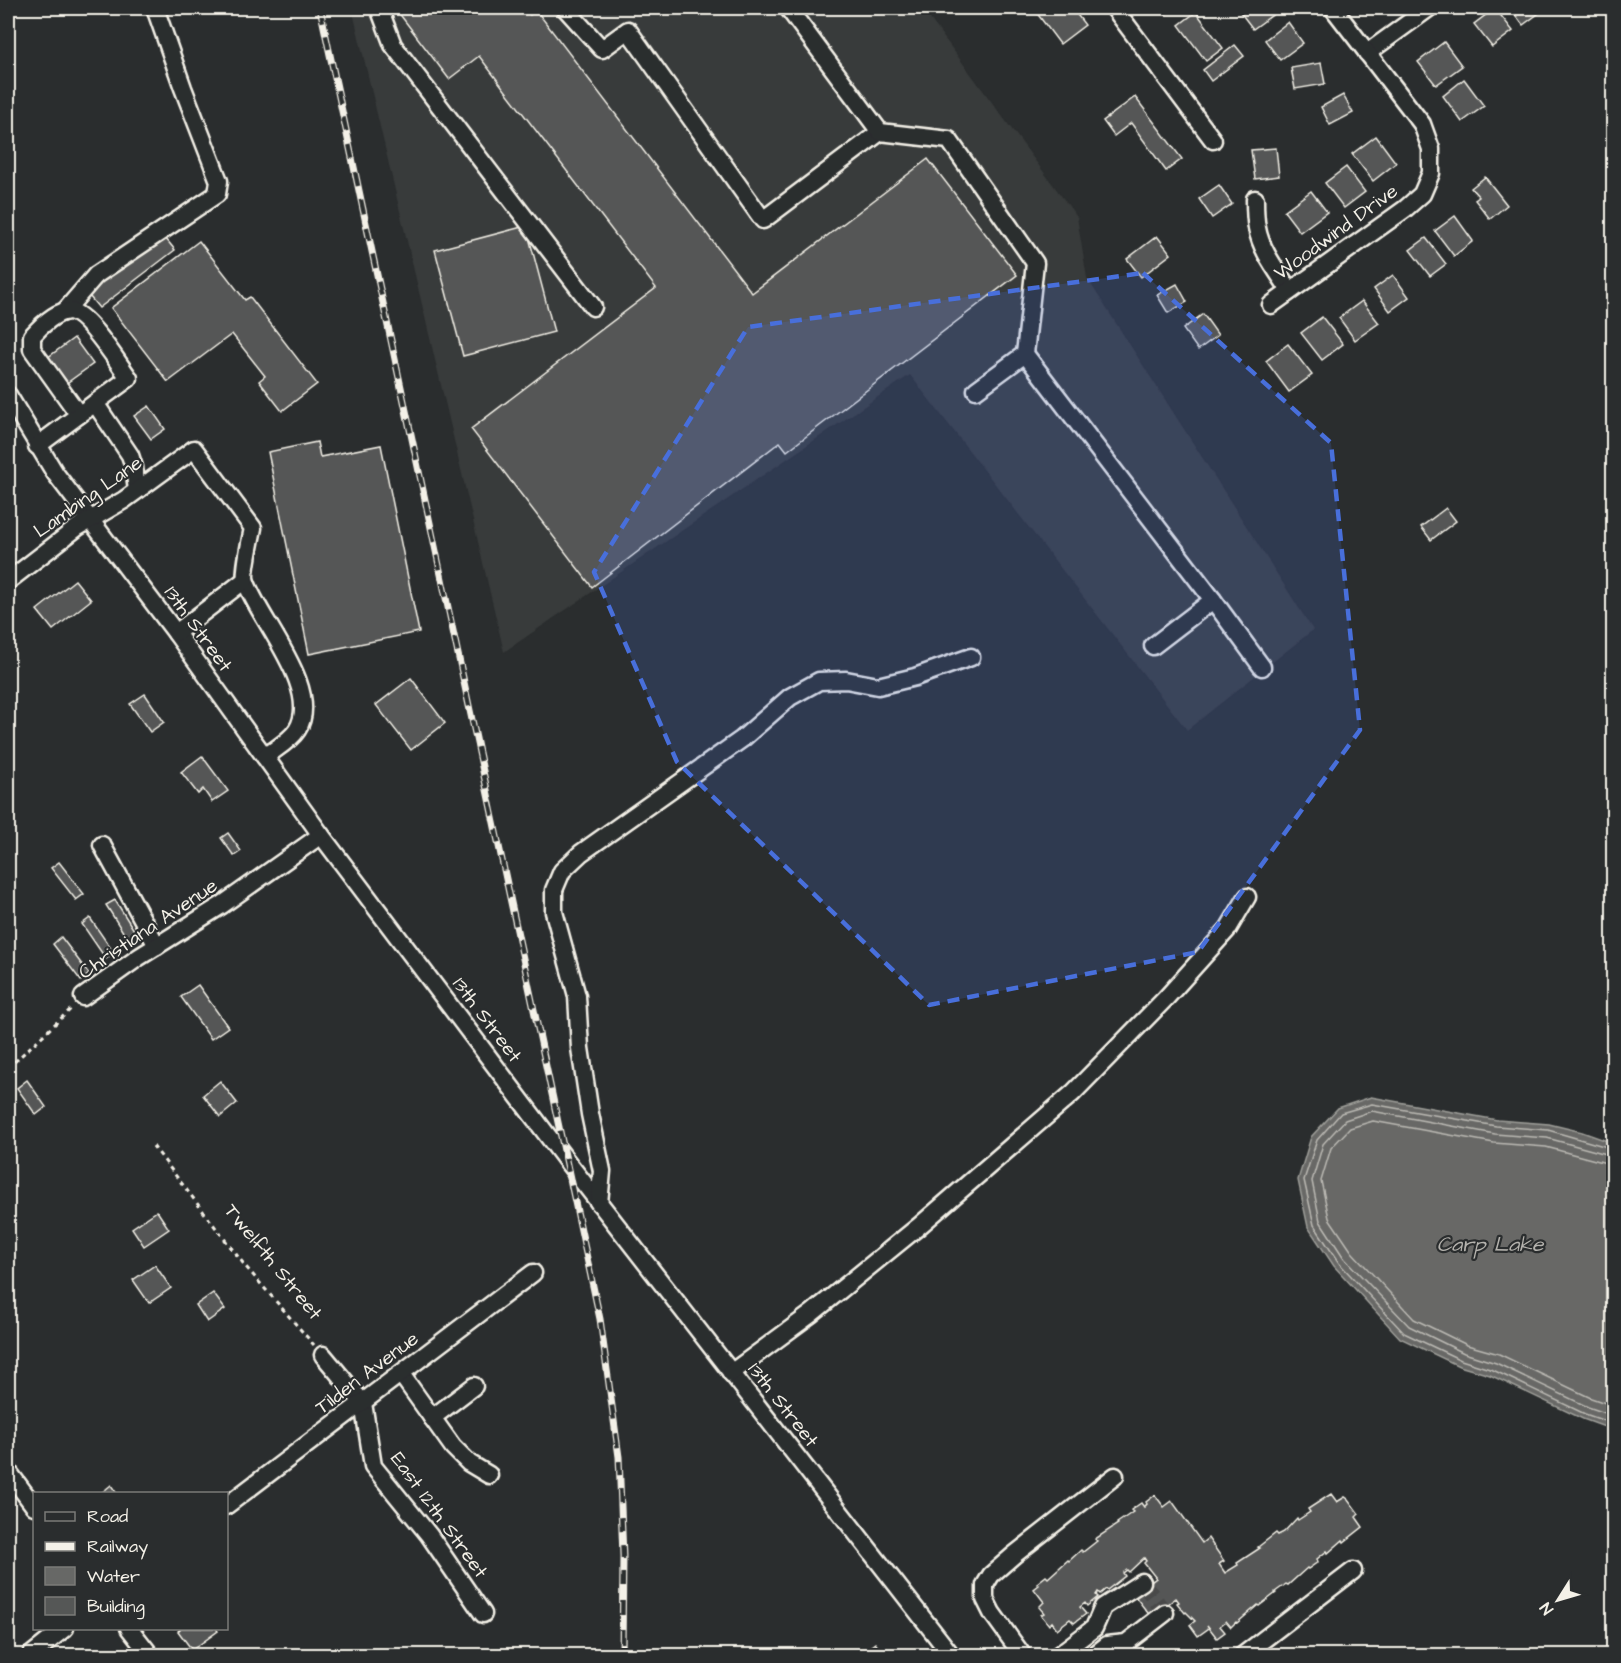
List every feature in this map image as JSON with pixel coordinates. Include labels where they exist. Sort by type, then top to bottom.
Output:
[{"type":"street","points":[[79,415],[32,350],[32,336],[64,312],[96,275],[217,194],[219,181],[155,8]]},
{"type":"street","points":[[379,8],[393,45],[593,307]]},
{"type":"street","points":[[566,8],[603,49],[628,30],[763,220],[880,132],[949,140],[1035,262],[1025,354],[1262,667]]},
{"type":"street","points":[[788,8],[880,132]]},
{"type":"street","points":[[1114,8],[1213,140]]},
{"type":"street","name":"Woodwind Drive","points":[[1271,305],[1404,209],[1422,194],[1431,173],[1431,149],[1422,124],[1333,8]]},
{"type":"street","points":[[1367,53],[1429,8]]},
{"type":"street","points":[[1255,199],[1260,240],[1290,291]]},
{"type":"street","points":[[37,446],[129,378],[87,321],[72,311],[64,312]]},
{"type":"street","points":[[976,390],[1025,354]]},
{"type":"street","name":"13th Street","points":[[8,395],[37,446],[89,519],[176,633],[321,835],[599,1203],[952,1656]]},
{"type":"street","points":[[95,403],[130,455],[137,490]]},
{"type":"street","name":"Lambing Lane","points":[[8,580],[89,519],[124,500],[194,449],[253,528],[245,580]]},
{"type":"street","points":[[176,633],[245,580],[296,674],[303,704],[302,721],[296,732],[265,757]]},
{"type":"street","points":[[1153,646],[1213,600]]},
{"type":"street","points":[[599,1203],[602,1171],[580,1048],[577,996],[554,912],[554,890],[562,871],[581,853],[742,739],[790,697],[819,681],[846,680],[878,686],[915,677],[971,657]]},
{"type":"street","name":"Christiana Avenue","points":[[83,997],[156,946],[222,905],[321,835]]},
{"type":"street","points":[[102,844],[156,946]]},
{"type":"street","points":[[731,1373],[811,1314],[918,1227],[1073,1093],[1197,964],[1228,929],[1248,897]]},
{"type":"street","name":"Tilden Avenue","points":[[228,1504],[533,1273]]},
{"type":"street","points":[[323,1355],[363,1403]]},
{"type":"street","points":[[401,1374],[453,1447],[469,1463],[489,1475]]},
{"type":"street","points":[[432,1418],[474,1386]]},
{"type":"street","name":"East 12th Street","points":[[363,1403],[374,1466],[429,1535],[483,1614]]},
{"type":"street","points":[[8,1471],[33,1505]]},
{"type":"street","points":[[1023,1656],[992,1613],[985,1599],[985,1585],[991,1575],[1014,1555],[1115,1476]]},
{"type":"street","points":[[1242,1656],[1353,1571]]},
{"type":"street","points":[[1057,1656],[1094,1628],[1103,1607],[1142,1581]]},
{"type":"street","points":[[1093,1656],[1107,1645],[1126,1642],[1165,1613]]},
{"type":"street","points":[[1094,1628],[1107,1645]]},
{"type":"street","points":[[30,1656],[64,1630]]},
{"type":"street","points":[[130,1630],[151,1656]]},
{"type":"path","name":"Christiana Avenue","points":[[8,1068],[83,997]]},
{"type":"path","name":"Twelfth Street","points":[[153,1146],[246,1267],[323,1355]]},
{"type":"highlighted area","points":[[1143,273],[1331,443],[1360,730],[1198,952],[929,1005],[677,762],[594,572],[748,327]]},
{"type":"shaded area","points":[[352,8],[922,8],[1077,217],[1087,278],[1313,630],[1187,730],[910,375],[504,652]]},
{"type":"water","name":"Carp Lake","points":[[1371,1097],[1497,1120],[1549,1124],[1613,1143],[1613,1430],[1583,1419],[1490,1375],[1459,1366],[1400,1338],[1334,1266],[1308,1227],[1298,1180],[1311,1137],[1338,1108]]},
{"type":"building","points":[[395,8],[525,8],[530,15],[536,10],[752,293],[928,159],[1017,275],[787,451],[780,442],[592,587],[471,429],[656,288],[479,56],[449,79]]},
{"type":"building","points":[[1033,8],[1072,8],[1085,25],[1060,44]]},
{"type":"building","points":[[1161,8],[1174,8],[1166,14]]},
{"type":"building","points":[[1237,8],[1282,8],[1253,29]]},
{"type":"building","points":[[1495,8],[1513,31],[1492,47],[1474,24]]},
{"type":"building","points":[[1510,8],[1546,8],[1523,25]]},
{"type":"building","points":[[1196,12],[1223,48],[1206,61],[1179,25]]},
{"type":"building","points":[[1288,22],[1303,43],[1280,60],[1265,40]]},
{"type":"building","points":[[1444,42],[1462,66],[1436,85],[1418,62]]},
{"type":"building","points":[[1235,45],[1244,56],[1211,81],[1203,70]]},
{"type":"building","points":[[1321,63],[1325,84],[1295,89],[1291,68]]},
{"type":"building","points":[[1464,79],[1484,106],[1462,122],[1443,96]]},
{"type":"building","points":[[1343,95],[1353,113],[1330,125],[1321,107]]},
{"type":"building","points":[[1135,97],[1182,159],[1166,171],[1131,123],[1114,136],[1103,121]]},
{"type":"building","points":[[1376,136],[1396,163],[1373,181],[1352,154]]},
{"type":"building","points":[[1276,148],[1279,176],[1255,179],[1251,150]]},
{"type":"building","points":[[1346,167],[1365,192],[1344,208],[1325,183]]},
{"type":"building","points":[[1485,177],[1507,205],[1490,219],[1475,200],[1479,197],[1471,188]]},
{"type":"building","points":[[1219,185],[1232,204],[1212,218],[1199,199]]},
{"type":"building","points":[[1311,191],[1327,212],[1300,232],[1284,211]]},
{"type":"building","points":[[1455,216],[1473,241],[1454,256],[1435,231]]},
{"type":"building","points":[[526,226],[554,332],[463,356],[435,250]]},
{"type":"building","points":[[161,233],[175,250],[99,308],[85,291]]},
{"type":"building","points":[[1157,236],[1171,254],[1141,277],[1127,259]]},
{"type":"building","points":[[1426,238],[1446,264],[1430,276],[1410,250]]},
{"type":"building","points":[[199,241],[245,300],[250,297],[317,384],[282,411],[259,381],[265,376],[232,334],[168,382],[111,308]]},
{"type":"building","points":[[1393,275],[1409,297],[1390,311],[1374,289]]},
{"type":"building","points":[[1177,284],[1187,302],[1168,313],[1157,295]]},
{"type":"building","points":[[1362,301],[1379,323],[1355,340],[1339,318]]},
{"type":"building","points":[[1203,314],[1218,335],[1198,350],[1183,329]]},
{"type":"building","points":[[1322,317],[1343,344],[1322,360],[1301,333]]},
{"type":"building","points":[[74,338],[93,364],[64,385],[47,358]]},
{"type":"building","points":[[1288,344],[1312,375],[1289,392],[1266,361]]},
{"type":"building","points":[[149,406],[165,429],[151,439],[134,416]]},
{"type":"building","points":[[317,442],[320,457],[381,445],[419,632],[309,654],[268,452]]},
{"type":"building","points":[[1446,508],[1456,521],[1431,540],[1421,527]]},
{"type":"building","points":[[75,580],[91,600],[53,630],[37,610]]},
{"type":"building","points":[[411,678],[445,723],[411,750],[376,705]]},
{"type":"building","points":[[145,694],[164,722],[150,732],[130,704]]},
{"type":"building","points":[[202,756],[228,791],[212,802],[203,789],[198,794],[181,772]]},
{"type":"building","points":[[228,833],[241,851],[234,856],[221,838]]},
{"type":"building","points":[[59,862],[84,894],[76,900],[51,868]]},
{"type":"building","points":[[115,900],[139,938],[130,943],[106,905]]},
{"type":"building","points":[[90,918],[114,953],[106,959],[82,924]]},
{"type":"building","points":[[61,937],[89,974],[81,981],[53,944]]},
{"type":"building","points":[[198,985],[228,1027],[211,1039],[181,997]]},
{"type":"building","points":[[27,1080],[46,1107],[36,1115],[17,1088]]},
{"type":"building","points":[[220,1081],[237,1103],[220,1117],[203,1095]]},
{"type":"building","points":[[157,1211],[169,1229],[144,1246],[132,1228]]},
{"type":"building","points":[[155,1265],[171,1288],[149,1303],[133,1280]]},
{"type":"building","points":[[213,1293],[225,1309],[207,1322],[196,1305]]},
{"type":"building","points":[[111,1485],[116,1492],[102,1492]]},
{"type":"building","points":[[1331,1494],[1337,1502],[1345,1497],[1348,1499],[1359,1514],[1356,1517],[1363,1527],[1328,1553],[1327,1551],[1317,1559],[1318,1562],[1275,1592],[1237,1623],[1231,1627],[1226,1621],[1220,1626],[1225,1632],[1217,1638],[1207,1625],[1209,1628],[1198,1636],[1190,1625],[1195,1621],[1185,1613],[1176,1598],[1151,1617],[1134,1595],[1156,1578],[1144,1563],[1146,1561],[1144,1558],[1129,1572],[1127,1570],[1123,1573],[1125,1576],[1107,1590],[1100,1594],[1098,1592],[1096,1595],[1098,1597],[1087,1606],[1085,1603],[1080,1607],[1086,1614],[1074,1623],[1070,1619],[1057,1629],[1052,1622],[1049,1625],[1041,1615],[1044,1613],[1039,1607],[1044,1602],[1034,1589],[1039,1585],[1037,1583],[1046,1576],[1048,1578],[1081,1550],[1083,1552],[1097,1541],[1095,1539],[1133,1512],[1131,1510],[1141,1503],[1144,1507],[1146,1502],[1155,1495],[1164,1507],[1172,1501],[1202,1543],[1208,1538],[1224,1561],[1219,1564],[1225,1573],[1260,1548],[1258,1547],[1276,1533],[1278,1535],[1284,1532],[1297,1518],[1298,1520],[1310,1512],[1308,1509]]},
{"type":"building","points":[[217,1630],[218,1631],[192,1650],[178,1631]]},
{"type":"building","points":[[875,1643],[884,1654],[858,1656]]},
{"type":"tunnel","points":[[1142,1582],[1165,1613]]},
{"type":"railway","points":[[320,8],[600,1319],[619,1457],[623,1556],[622,1656]]}]
